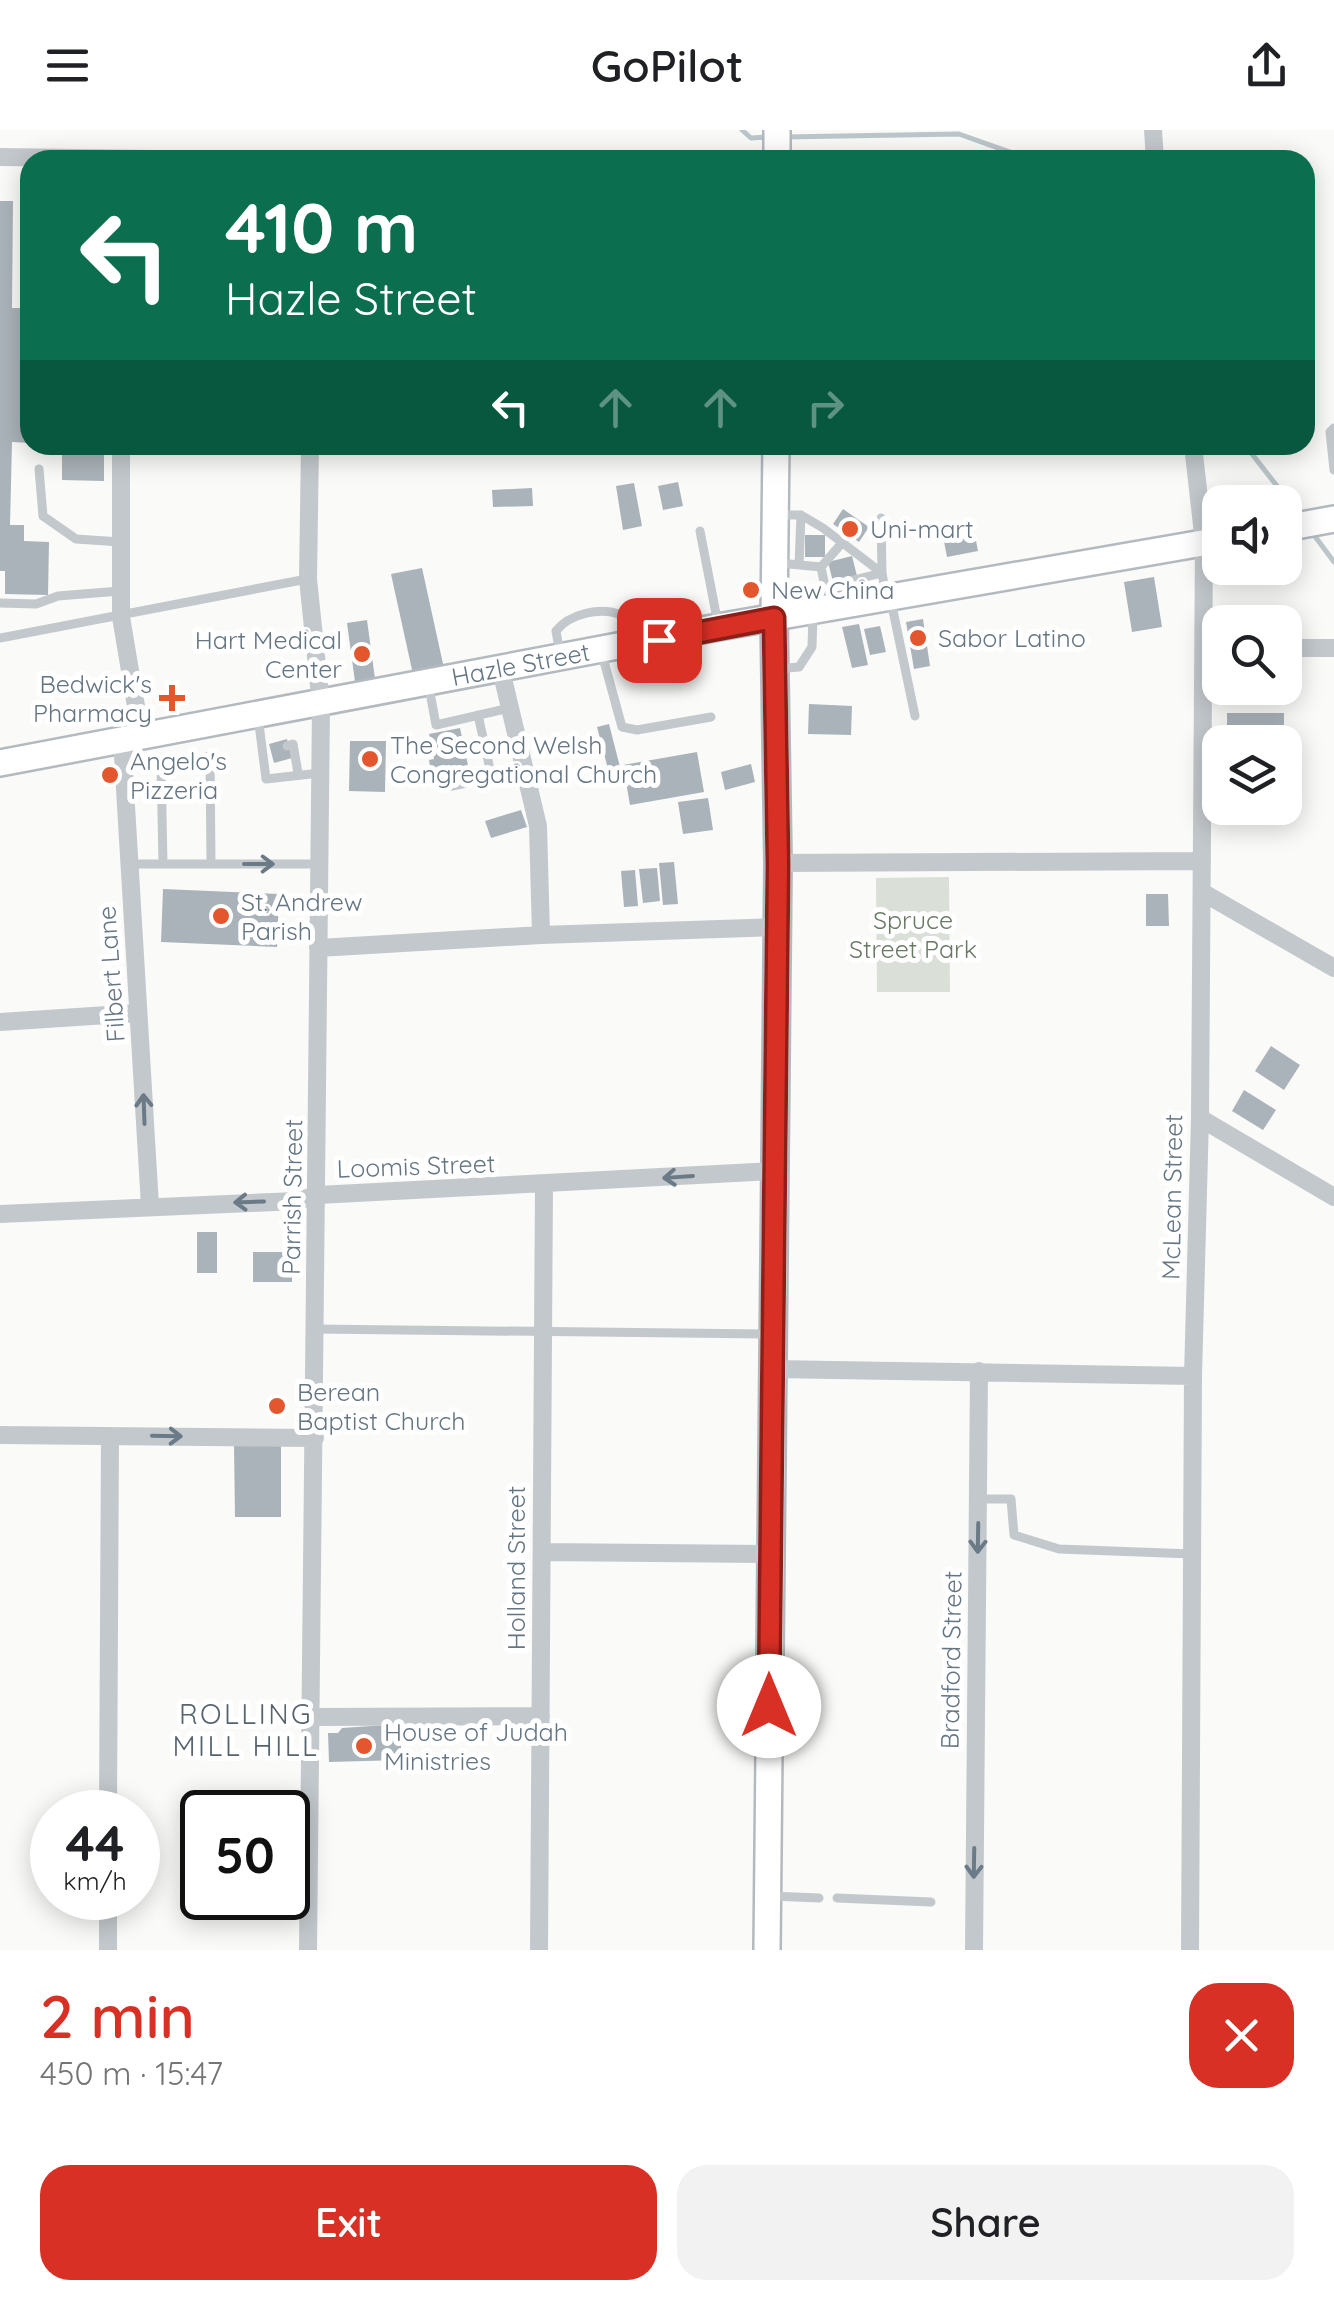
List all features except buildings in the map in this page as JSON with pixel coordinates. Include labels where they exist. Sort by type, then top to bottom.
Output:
[{"type":"main road","points":[[768,1950],[778,864],[774,618],[786,564],[788,515],[778,455]]},
{"type":"main road","name":"Hazle Street","points":[[0,763],[774,618],[823,602],[886,590],[1202,543]]},
{"type":"street","name":"Filbert Lane","points":[[121,455],[120,592],[131,737],[129,864],[150,1206]]},
{"type":"street","name":"Parrish Street","points":[[308,1950],[320,773],[320,705],[308,579],[310,455]]},
{"type":"street","name":"McLean Street","points":[[1194,455],[1202,493]]},
{"type":"street","points":[[1302,648],[1334,648]]},
{"type":"street","points":[[500,670],[538,826],[541,935]]},
{"type":"street","name":"McLean Street","points":[[1190,1950],[1192,1376],[1202,862],[1209,705]]},
{"type":"street","points":[[778,864],[1202,862]]},
{"type":"street","points":[[1202,892],[1334,968]]},
{"type":"street","points":[[318,948],[776,927]]},
{"type":"street","points":[[0,1022],[138,1013]]},
{"type":"street","points":[[1200,1118],[1334,1197]]},
{"type":"street","name":"Loomis Street","points":[[0,1214],[775,1171]]},
{"type":"street","name":"Holland Street","points":[[539,1950],[544,1185]]},
{"type":"street","points":[[772,1369],[1192,1376]]},
{"type":"street","name":"Bradford Street","points":[[974,1950],[979,1371]]},
{"type":"street","points":[[0,1435],[315,1438]]},
{"type":"street","points":[[108,1790],[110,1436]]},
{"type":"street","points":[[542,1552],[770,1554]]},
{"type":"street","points":[[309,1717],[541,1716]]},
{"type":"street","points":[[108,1920],[108,1950]]},
{"type":"lane","points":[[1334,428],[1330,432],[1334,470]]},
{"type":"lane","points":[[39,469],[42,516],[76,539],[122,542]]},
{"type":"lane","points":[[788,515],[842,543],[886,590]]},
{"type":"lane","points":[[881,518],[886,590],[916,716]]},
{"type":"lane","points":[[700,530],[718,627]]},
{"type":"lane","points":[[774,670],[799,667],[812,647],[823,602],[821,567],[842,543]]},
{"type":"lane","points":[[786,564],[821,567]]},
{"type":"lane","points":[[0,638],[308,579]]},
{"type":"lane","points":[[0,603],[36,604],[58,596],[120,592]]},
{"type":"lane","points":[[560,659],[556,631],[562,623],[604,611],[621,615],[629,646]]},
{"type":"lane","points":[[601,651],[622,727],[637,730],[711,717]]},
{"type":"lane","points":[[428,684],[436,724],[510,708]]},
{"type":"lane","points":[[442,788],[492,778],[478,715]]},
{"type":"lane","points":[[258,716],[266,779],[320,773]]},
{"type":"lane","points":[[291,752],[298,773]]},
{"type":"lane","points":[[163,864],[161,764],[210,756],[212,864]]},
{"type":"lane","points":[[129,864],[319,864]]},
{"type":"lane","points":[[315,1329],[772,1334]]},
{"type":"lane","points":[[978,1498],[1011,1498],[1014,1535],[1059,1550],[1192,1554]]},
{"type":"lane","points":[[768,1896],[819,1898]]},
{"type":"lane","points":[[836,1898],[932,1902]]},
{"type":"green space","name":"Spruce Street Park","points":[[949,877],[950,992],[877,992],[876,878]]},
{"type":"waterway","points":[[742,130],[751,138],[767,137]]},
{"type":"waterway","points":[[783,137],[959,134],[1004,150]]},
{"type":"waterway","points":[[1253,455],[1276,485]]},
{"type":"waterway","points":[[1311,531],[1334,562]]},
{"type":"place","name":"Uni-mart","points":[[850,529]]},
{"type":"place","name":"New China","points":[[751,590]]},
{"type":"place","name":"Sabor Latino","points":[[918,638]]},
{"type":"place","name":"Hart Medical Center","points":[[362,654]]},
{"type":"place","name":"Bedwick's Pharmacy","points":[[172,698]]},
{"type":"place","name":"The Second Welsh Congregational Church","points":[[370,759]]},
{"type":"place","name":"Angelo's Pizzeria","points":[[110,775]]},
{"type":"place","name":"St. Andrew Parish","points":[[221,916]]},
{"type":"place","name":"Berean Baptist Church","points":[[277,1406]]},
{"type":"place","name":"House of Judah Ministries","points":[[364,1746]]},
{"type":"district","name":"ROLLING MILL HILL","points":[[246,1730]]},
{"type":"route","points":[[659,640],[774,618],[778,864],[769,1706]]}]
